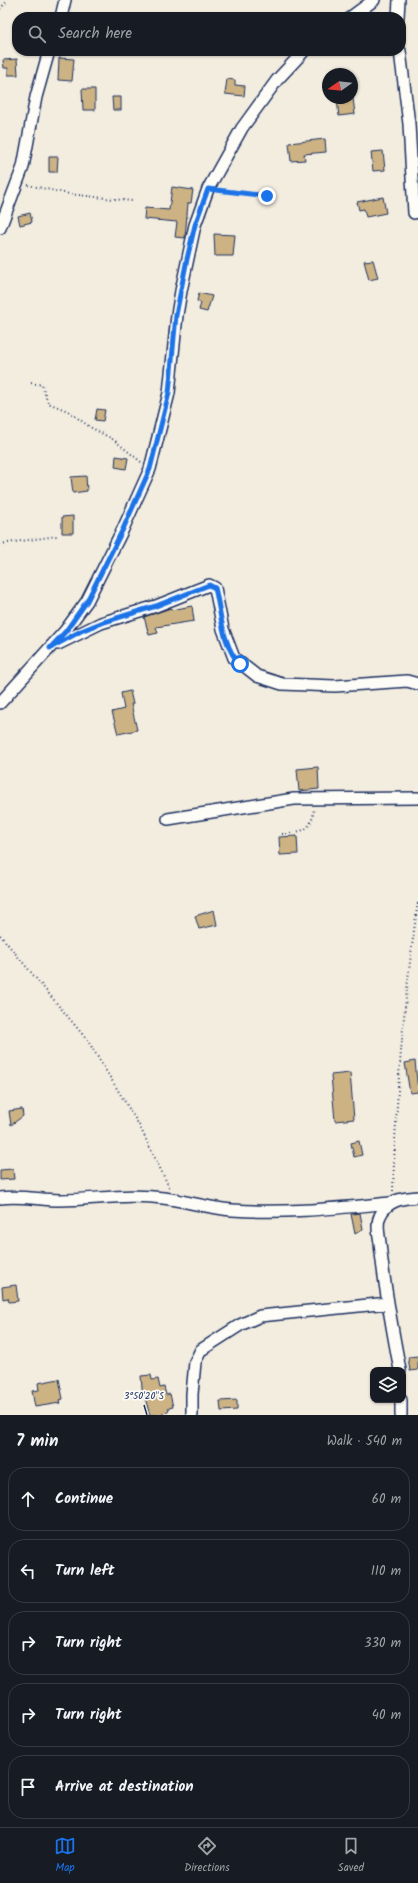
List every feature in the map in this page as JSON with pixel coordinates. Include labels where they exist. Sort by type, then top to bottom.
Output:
[{"type":"street","points":[[62,12],[65,0]]},
{"type":"street","points":[[358,12],[374,0]]},
{"type":"street","points":[[398,12],[399,0]]},
{"type":"street","points":[[0,228],[23,167],[36,97],[48,56]]},
{"type":"street","points":[[0,703],[66,631],[87,601],[123,529],[150,469],[169,393],[176,315],[195,225],[208,189],[242,128],[277,80],[299,56]]},
{"type":"street","points":[[401,56],[409,124],[414,213]]},
{"type":"street","points":[[50,648],[81,631],[101,623],[156,606],[209,585],[215,588],[224,629],[234,658],[257,676],[282,684],[335,686],[407,681],[418,684]]},
{"type":"street","points":[[168,819],[274,801],[418,798]]},
{"type":"street","points":[[0,1198],[24,1196],[60,1200],[145,1197],[175,1200],[232,1210],[268,1211],[318,1209],[391,1202],[418,1197]]},
{"type":"street","points":[[391,1202],[381,1214],[378,1222],[388,1304],[399,1367]]},
{"type":"street","points":[[192,1415],[195,1362],[201,1350],[240,1325],[260,1316],[388,1304]]},
{"type":"street","points":[[401,1403],[401,1415]]},
{"type":"path","points":[[0,8],[8,0]]},
{"type":"path","points":[[18,183],[69,194],[132,201]]},
{"type":"path","points":[[208,189],[267,196]]},
{"type":"path","points":[[31,383],[42,385],[47,402],[68,411],[90,427],[114,440],[150,469]]},
{"type":"path","points":[[0,544],[57,536]]},
{"type":"path","points":[[282,834],[302,832],[308,828],[312,822],[315,799]]},
{"type":"path","points":[[391,1202],[404,1012],[418,902]]},
{"type":"path","points":[[0,935],[88,1041],[140,1125],[175,1200]]},
{"type":"building","points":[[59,58],[74,59],[72,81],[58,80]]},
{"type":"building","points":[[17,59],[18,75],[8,75],[8,68],[4,68],[3,60]]},
{"type":"building","points":[[227,79],[235,80],[235,85],[245,86],[244,96],[225,94]]},
{"type":"building","points":[[82,89],[95,89],[95,110],[83,110]]},
{"type":"building","points":[[112,97],[121,97],[121,110],[113,110]]},
{"type":"building","points":[[338,104],[354,104],[355,114],[339,116]]},
{"type":"building","points":[[325,139],[326,152],[304,154],[305,160],[291,161],[289,143]]},
{"type":"building","points":[[383,151],[385,170],[373,171],[371,152]]},
{"type":"building","points":[[49,157],[58,157],[57,172],[49,172]]},
{"type":"building","points":[[172,187],[193,190],[191,203],[188,203],[185,238],[175,237],[177,222],[144,219],[145,208],[169,210]]},
{"type":"building","points":[[383,197],[386,213],[366,217],[364,209],[359,210],[357,202]]},
{"type":"building","points":[[30,213],[32,222],[20,225],[18,216]]},
{"type":"building","points":[[214,234],[235,235],[233,256],[215,256]]},
{"type":"building","points":[[373,260],[378,278],[369,280],[364,261]]},
{"type":"building","points":[[199,293],[212,296],[207,312],[199,310],[201,303],[197,301]]},
{"type":"building","points":[[97,409],[105,410],[103,421],[95,420]]},
{"type":"building","points":[[116,456],[128,458],[126,469],[115,467]]},
{"type":"building","points":[[86,476],[87,491],[73,493],[71,477]]},
{"type":"building","points":[[73,516],[73,533],[62,533],[62,517]]},
{"type":"building","points":[[192,606],[194,621],[156,627],[158,633],[149,635],[144,617],[171,608],[171,610]]},
{"type":"building","points":[[130,691],[133,704],[131,704],[137,730],[118,734],[112,712],[124,709],[121,693]]},
{"type":"building","points":[[318,767],[319,789],[299,791],[297,769]]},
{"type":"building","points":[[297,836],[298,854],[280,855],[279,837]]},
{"type":"building","points":[[214,910],[217,925],[199,929],[195,916]]},
{"type":"building","points":[[415,1061],[418,1092],[410,1093],[405,1063]]},
{"type":"building","points":[[350,1073],[354,1119],[335,1121],[331,1075]]},
{"type":"building","points":[[22,1109],[23,1116],[11,1125],[9,1111]]},
{"type":"building","points":[[359,1141],[362,1155],[354,1157],[351,1143]]},
{"type":"building","points":[[13,1169],[14,1179],[0,1180],[0,1170]]},
{"type":"building","points":[[360,1213],[363,1229],[355,1234],[351,1214]]},
{"type":"building","points":[[16,1285],[18,1301],[9,1302],[8,1298],[3,1299],[2,1287]]},
{"type":"building","points":[[418,1356],[418,1370],[410,1371],[408,1357]]},
{"type":"building","points":[[151,1375],[152,1380],[158,1379],[160,1388],[164,1387],[166,1395],[170,1394],[173,1407],[169,1408],[168,1412],[162,1413],[161,1415],[150,1415],[142,1388],[141,1376]]},
{"type":"building","points":[[59,1379],[63,1399],[59,1400],[60,1403],[35,1407],[32,1391],[39,1390],[38,1383]]},
{"type":"building","points":[[237,1400],[237,1410],[221,1411],[220,1401]]},
{"type":"route","points":[[240,664],[234,658],[230,648],[224,629],[215,588],[209,585],[156,606],[101,623],[81,631],[50,648],[66,631],[87,601],[123,529],[150,469],[169,393],[176,315],[187,259],[195,225],[208,189],[267,196]]}]
